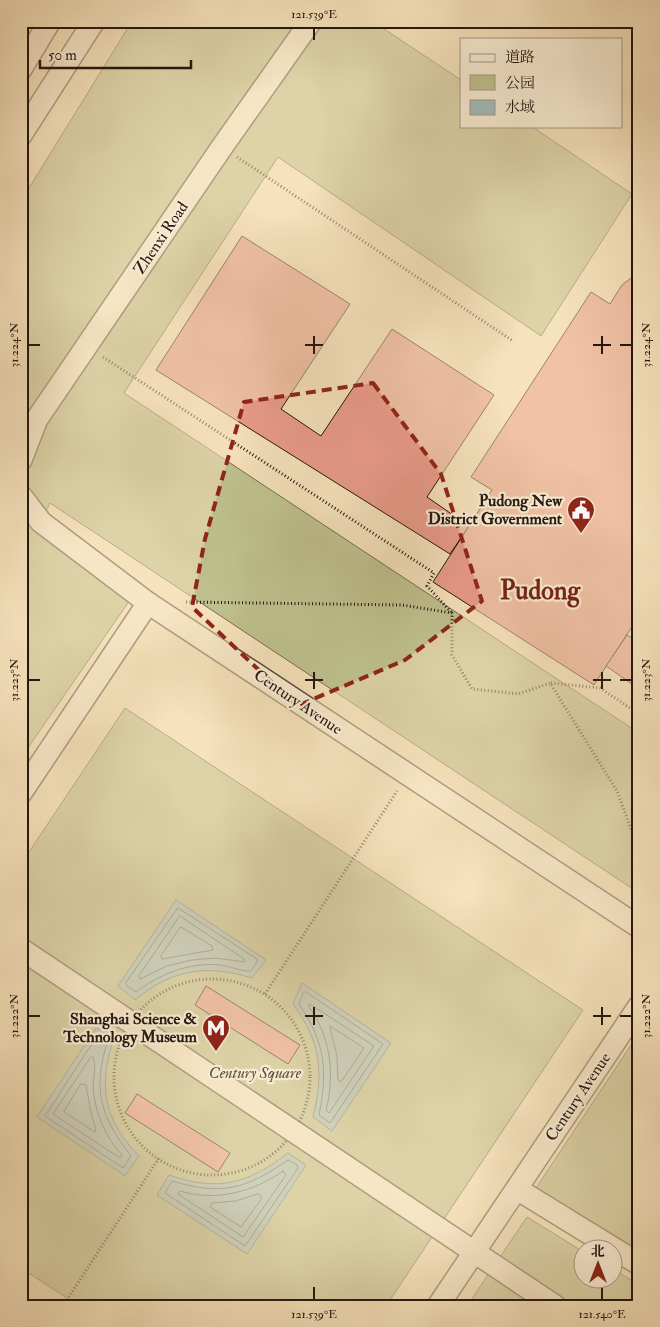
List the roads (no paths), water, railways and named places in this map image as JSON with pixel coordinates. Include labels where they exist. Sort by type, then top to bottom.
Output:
[{"type":"street","points":[[21,69],[50,21]]},
{"type":"street","points":[[21,135],[94,21]]},
{"type":"street","name":"Zhenxi Road","points":[[21,460],[38,419],[222,147],[311,21]]},
{"type":"street","points":[[21,496],[41,522],[148,603],[21,793]]},
{"type":"street","name":"Century Avenue","points":[[148,603],[639,927]]},
{"type":"street","points":[[21,948],[555,1306]]},
{"type":"street","name":"Century Avenue","points":[[438,1306],[639,1006]]},
{"type":"street","points":[[517,1189],[639,1264]]},
{"type":"water","points":[[176,900],[266,960],[252,978],[220,971],[190,972],[163,982],[135,1000],[118,986]]},
{"type":"water","points":[[302,983],[391,1043],[332,1131],[313,1117],[318,1086],[318,1058],[315,1044],[309,1031],[293,1004]]},
{"type":"water","points":[[96,1028],[115,1035],[106,1069],[105,1085],[107,1100],[117,1128],[139,1156],[125,1176],[37,1117]]},
{"type":"water","points":[[288,1153],[306,1165],[247,1254],[157,1195],[169,1175],[203,1183],[218,1184],[232,1182],[259,1172]]},
{"type":"place","name":"Pudong New District Government","points":[[581,534]]},
{"type":"place","name":"Shanghai Science & Technology Museum","points":[[216,1052]]},
{"type":"district","name":"Pudong","points":[[540,591]]},
{"type":"park label","name":"Century Square","points":[[255,1073]]}]
